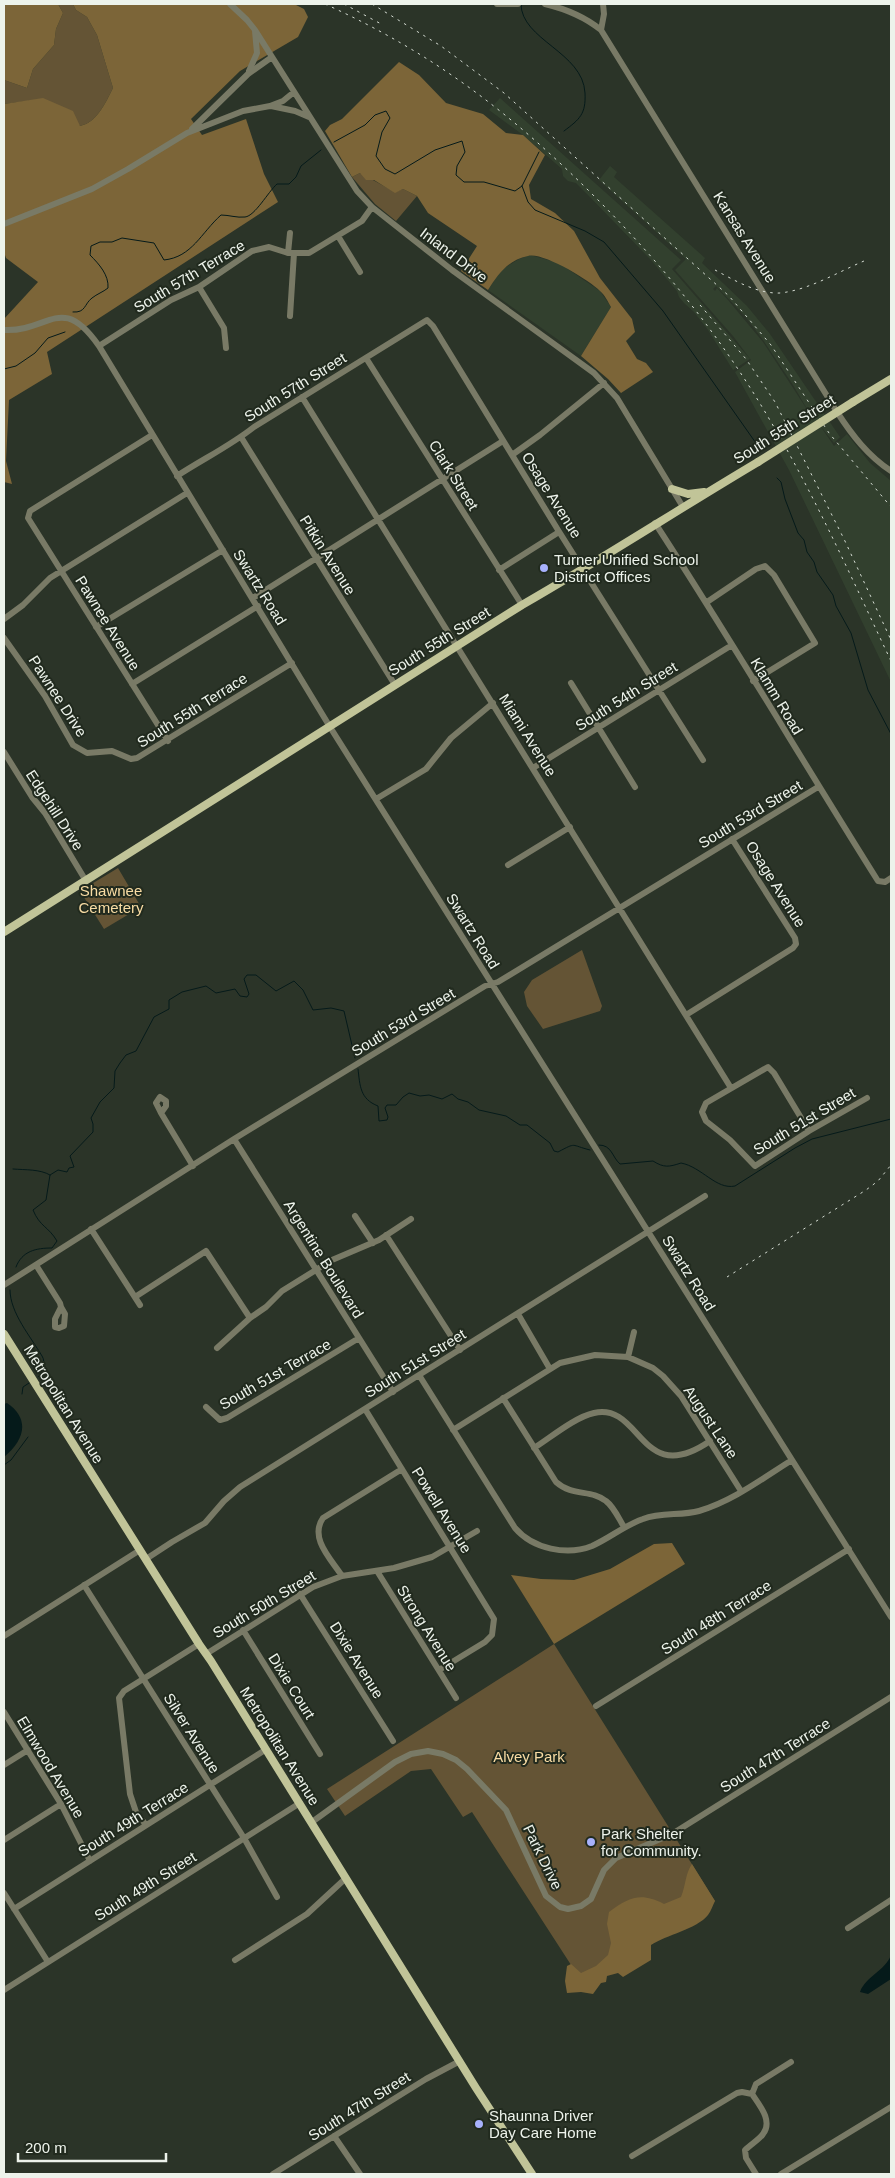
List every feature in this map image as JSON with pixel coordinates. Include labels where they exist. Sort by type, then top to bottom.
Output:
[{"type":"main road","name":"South 55th Street","points":[[4,932],[522,605],[584,570],[891,378]]},
{"type":"main road","points":[[672,488],[688,494],[709,492]]},
{"type":"main road","name":"Metropolitan Avenue","points":[[4,1334],[532,2174]]},
{"type":"street","name":"Inland Drive","points":[[230,4],[255,30],[344,173],[372,207],[452,270],[594,373],[617,398],[682,507]]},
{"type":"street","points":[[497,4],[518,4]]},
{"type":"street","points":[[545,4],[591,21],[602,30]]},
{"type":"street","points":[[602,30],[603,4]]},
{"type":"street","points":[[248,74],[257,53],[255,30]]},
{"type":"street","name":"Kansas Avenue","points":[[602,30],[837,412],[861,446],[877,462],[891,471]]},
{"type":"street","points":[[4,224],[92,189],[128,170],[187,133],[212,111],[248,74],[272,57]]},
{"type":"street","points":[[187,133],[244,111],[270,106],[283,101],[294,92]]},
{"type":"street","points":[[270,106],[295,110],[310,117]]},
{"type":"street","name":"South 57th Terrace","points":[[99,346],[171,300],[199,287],[257,249],[269,247],[291,253],[309,253],[362,221],[372,207]]},
{"type":"street","points":[[290,233],[290,316]]},
{"type":"street","points":[[338,236],[360,272]]},
{"type":"street","points":[[199,287],[224,328],[226,348]]},
{"type":"street","name":"Swartz Road","points":[[4,330],[16,330],[33,326],[47,319],[64,317],[75,321],[99,346],[330,727],[891,1617]]},
{"type":"street","name":"South 57th Street","points":[[177,476],[241,437],[302,396],[427,320]]},
{"type":"street","name":"Osage Avenue","points":[[427,320],[433,326],[559,532],[703,760]]},
{"type":"street","name":"Clark Street","points":[[366,358],[522,605]]},
{"type":"street","points":[[512,454],[540,435],[604,383]]},
{"type":"street","name":"Miami Avenue","points":[[302,396],[731,1088]]},
{"type":"street","name":"Pawnee Avenue","points":[[152,435],[30,511],[28,518],[168,741]]},
{"type":"street","name":"Pitkin Avenue","points":[[241,437],[395,685]]},
{"type":"street","points":[[253,598],[503,441]]},
{"type":"street","points":[[4,619],[61,571],[187,493]]},
{"type":"street","name":"Klamm Road","points":[[655,524],[707,602],[753,681],[878,881],[885,882],[891,878]]},
{"type":"street","points":[[499,570],[559,532]]},
{"type":"street","points":[[96,627],[222,550]]},
{"type":"street","points":[[707,602],[756,569],[765,566],[774,575],[815,643],[753,681]]},
{"type":"street","points":[[132,684],[258,606]]},
{"type":"street","name":"Pawnee Drive","points":[[4,638],[45,696],[79,750],[87,754],[100,753]]},
{"type":"street","name":"South 54th Street","points":[[533,768],[732,645]]},
{"type":"street","name":"South 55th Terrace","points":[[100,753],[112,751],[131,759],[138,758],[292,663]]},
{"type":"street","points":[[571,683],[635,787]]},
{"type":"street","points":[[376,800],[426,769],[451,738],[493,703]]},
{"type":"street","name":"Edgehill Drive","points":[[4,752],[32,797],[45,813],[86,881]]},
{"type":"street","name":"South 53rd Street","points":[[4,1285],[234,1140],[818,787]]},
{"type":"street","points":[[508,865],[570,827]]},
{"type":"street","name":"Osage Avenue","points":[[686,1015],[793,948],[796,944],[796,938],[732,839]]},
{"type":"street","points":[[731,1088],[768,1066],[809,1131]]},
{"type":"street","name":"South 51st Street","points":[[731,1088],[706,1103],[702,1112],[706,1121],[730,1140],[755,1166],[809,1131],[867,1098]]},
{"type":"street","points":[[160,1113],[193,1166]]},
{"type":"street","name":"Argentine Boulevard","points":[[234,1140],[393,1392]]},
{"type":"street","name":"South 51st Street","points":[[146,1559],[205,1523],[224,1501],[240,1488],[705,1196]]},
{"type":"street","points":[[355,1216],[372,1243]]},
{"type":"street","points":[[217,1348],[282,1291],[342,1255],[372,1243],[411,1219]]},
{"type":"street","points":[[91,1229],[140,1305]]},
{"type":"street","points":[[386,1235],[460,1350]]},
{"type":"street","points":[[135,1297],[206,1251],[250,1318]]},
{"type":"street","points":[[36,1265],[61,1307]]},
{"type":"street","points":[[518,1314],[550,1369]]},
{"type":"street","points":[[453,1430],[560,1363],[595,1355],[628,1357],[634,1332]]},
{"type":"street","name":"South 51st Terrace","points":[[206,1408],[220,1420],[227,1418],[359,1338]]},
{"type":"street","name":"August Lane","points":[[628,1357],[642,1362],[663,1376],[681,1396],[742,1491]]},
{"type":"street","points":[[419,1375],[515,1528],[526,1538],[549,1548],[578,1550],[592,1546],[624,1527],[644,1518],[660,1514],[696,1511],[728,1500],[792,1460]]},
{"type":"street","points":[[503,1398],[549,1472],[564,1489],[600,1497],[608,1502],[624,1527]]},
{"type":"street","name":"Powell Avenue","points":[[365,1409],[492,1612],[495,1625],[492,1635],[485,1642],[439,1670]]},
{"type":"street","points":[[534,1448],[594,1412],[607,1412],[617,1416],[625,1421],[647,1444],[663,1454],[686,1455],[710,1442]]},
{"type":"street","points":[[342,1576],[318,1538],[318,1525],[323,1518],[402,1469]]},
{"type":"street","name":"South 50th Street","points":[[206,1654],[300,1594],[342,1576],[413,1564],[432,1558],[476,1531]]},
{"type":"street","name":"South 48th Terrace","points":[[596,1706],[848,1549]]},
{"type":"street","points":[[4,1636],[140,1550]]},
{"type":"street","name":"Strong Avenue","points":[[377,1571],[456,1698]]},
{"type":"street","name":"Silver Avenue","points":[[84,1585],[244,1838],[277,1897]]},
{"type":"street","name":"Dixie Avenue","points":[[300,1594],[393,1741]]},
{"type":"street","name":"Dixie Court","points":[[243,1630],[320,1754]]},
{"type":"street","name":"South 50th Street","points":[[146,1825],[136,1812],[130,1794],[119,1698],[124,1691],[199,1644]]},
{"type":"street","name":"South 47th Terrace","points":[[672,1834],[891,1697]]},
{"type":"street","name":"Elmwood Avenue","points":[[4,1712],[62,1804],[90,1861]]},
{"type":"street","points":[[4,1766],[28,1750]]},
{"type":"street","name":"South 49th Terrace","points":[[14,1909],[265,1750]]},
{"type":"street","name":"Park Drive","points":[[312,1822],[395,1762],[411,1754],[428,1751],[456,1760],[506,1810],[546,1896],[560,1907],[568,1908],[581,1906],[591,1899],[604,1870],[616,1858],[672,1834]]},
{"type":"street","name":"South 49th Street","points":[[4,1990],[300,1803]]},
{"type":"street","points":[[4,1840],[62,1804]]},
{"type":"street","points":[[235,1960],[307,1914],[346,1878]]},
{"type":"street","points":[[4,1893],[48,1962]]},
{"type":"street","points":[[848,1928],[891,1900]]},
{"type":"street","name":"South 47th Street","points":[[273,2174],[426,2079],[460,2061]]},
{"type":"street","points":[[752,2094],[756,2084],[791,2062]]},
{"type":"street","points":[[632,2156],[737,2093],[742,2092],[752,2094],[766,2115],[767,2128],[762,2136],[745,2150],[746,2158],[756,2174]]},
{"type":"street","points":[[780,2174],[890,2110]]},
{"type":"street","points":[[334,2136],[360,2174]]},
{"type":"shaded area","points":[[4,4],[58,4],[63,13],[56,29],[54,45],[33,69],[27,88],[4,80]]},
{"type":"shaded area","points":[[73,4],[294,4],[304,9],[308,17],[298,37],[240,71],[191,119],[202,135],[246,119],[264,174],[278,202],[47,352],[52,374],[9,400],[6,461],[12,484],[4,482],[4,319],[38,282],[6,258],[4,252],[4,104],[43,98],[73,111],[80,126],[91,121],[100,112],[113,88],[97,35],[87,17],[76,10]]},
{"type":"shaded area","points":[[399,62],[419,75],[446,103],[483,114],[506,133],[523,135],[545,155],[529,185],[531,199],[555,213],[574,231],[600,278],[632,319],[635,332],[626,341],[637,359],[646,363],[653,372],[621,393],[581,356],[611,307],[602,293],[586,280],[554,262],[544,258],[528,256],[509,264],[488,290],[461,271],[477,246],[428,213],[417,196],[403,189],[395,193],[374,180],[366,180],[360,173],[352,177],[325,131],[330,125],[342,119]]},
{"type":"shaded area","points":[[500,98],[681,260],[672,269],[750,359],[733,370],[708,330],[679,297],[677,291],[651,260],[576,183],[568,181],[563,176],[562,169],[523,135],[489,110]]},
{"type":"shaded area","points":[[610,166],[617,172],[614,177],[705,258],[702,263],[747,306],[770,334],[840,437],[834,443],[819,424],[834,446],[847,434],[870,463],[891,481],[891,682],[789,470],[735,372],[751,360],[733,336],[675,270],[686,259],[599,180]],"holes":[[[716,286],[745,316],[793,385],[810,414],[763,342],[717,288],[715,291],[713,289]]]},
{"type":"shaded area","points":[[530,255],[559,263],[600,291],[611,307],[581,356],[488,290],[501,270],[519,259]]},
{"type":"shaded area","points":[[672,1543],[685,1564],[554,1644],[511,1575],[541,1579],[574,1580],[610,1569],[654,1544]]},
{"type":"shaded area","points":[[692,1864],[715,1901],[708,1915],[697,1924],[651,1945],[651,1960],[623,1977],[618,1973],[607,1976],[606,1982],[601,1983],[593,1994],[581,1992],[567,1993],[565,1981],[567,1966],[571,1964],[581,1973],[596,1966],[608,1955],[611,1943],[607,1924],[609,1912],[635,1898],[649,1898],[664,1904],[681,1897]]},
{"type":"green space","points":[[58,4],[73,4],[76,10],[87,17],[97,35],[113,88],[104,106],[96,116],[91,121],[80,126],[43,99],[4,104],[4,80],[27,88],[33,69],[54,45],[56,29],[63,13]]},
{"type":"green space","points":[[360,173],[395,192],[403,189],[417,196],[396,221],[375,204],[352,177]]},
{"type":"green space","name":"Shawnee Cemetery","points":[[118,868],[141,907],[104,929],[80,891]]},
{"type":"green space","points":[[582,950],[602,1006],[600,1011],[543,1029],[527,1006],[524,992],[532,980]]},
{"type":"green space","name":"Alvey Park","points":[[554,1644],[715,1901],[584,1985],[472,1812],[463,1817],[431,1769],[411,1771],[345,1816],[327,1789]]},
{"type":"water","points":[[7,1403],[15,1409],[19,1416],[22,1430],[16,1444],[4,1457],[4,1404]]},
{"type":"water","points":[[891,1955],[891,1979],[868,1994],[860,1992],[863,1986],[888,1961]]},
{"type":"waterway","points":[[521,4],[524,16],[531,27],[564,56],[582,79],[585,93],[583,111],[578,119],[564,131]]},
{"type":"waterway","points":[[334,142],[365,125],[375,115],[386,111],[390,118],[382,132],[376,156],[385,169],[395,174],[435,150],[462,141],[465,152],[457,166],[456,175],[464,182],[484,182],[515,191],[522,186],[539,152]]},
{"type":"waterway","points":[[73,312],[83,310],[89,300],[108,288],[105,274],[90,255],[91,246],[100,242],[112,242],[122,238],[154,243],[164,260],[174,258],[196,243],[221,215],[249,216],[277,184],[289,184],[296,177],[301,166],[321,150]]},
{"type":"waterway","points":[[522,186],[528,202],[535,210],[585,231],[604,242],[663,311],[758,446]]},
{"type":"waterway","points":[[4,369],[16,366],[35,353],[48,338],[65,332]]},
{"type":"waterway","points":[[777,478],[781,482],[785,499],[798,533],[804,540],[807,552],[814,562],[817,572],[833,595],[836,606],[851,633],[868,690],[891,734]]},
{"type":"waterway","points":[[16,1267],[22,1257],[30,1251],[52,1248],[57,1241],[38,1220],[33,1210],[46,1200],[50,1175],[58,1170],[67,1172],[69,1168],[74,1167],[70,1156],[93,1132],[91,1118],[100,1102],[114,1088],[115,1071],[126,1055],[136,1051],[154,1017],[169,1009],[169,1000],[182,992],[206,986],[216,993],[235,989],[240,996],[247,997],[249,994],[244,979],[247,975],[256,975],[276,991],[294,981],[303,990],[313,1010],[331,1008],[344,1011],[355,1058]]},
{"type":"waterway","points":[[358,1069],[360,1086],[364,1096],[378,1106],[379,1121],[387,1120],[385,1108],[387,1105],[396,1105],[409,1093],[420,1096],[429,1095],[442,1099],[452,1094],[479,1110],[506,1116],[520,1125],[527,1125],[550,1143],[554,1151],[558,1152],[574,1145],[590,1150]]},
{"type":"waterway","points":[[599,1145],[607,1147],[620,1164],[653,1161],[667,1166],[681,1163],[689,1165],[722,1185],[735,1186],[812,1139],[891,1119]]},
{"type":"waterway","points":[[13,1169],[37,1171],[50,1175]]},
{"type":"waterway","points":[[10,1290],[13,1307],[17,1316],[44,1361],[38,1377]]},
{"type":"waterway","points":[[22,1394],[23,1387],[29,1383]]},
{"type":"waterway","points":[[4,1465],[11,1460],[28,1437]]},
{"type":"railway","points":[[325,4],[366,24],[439,67],[473,90],[506,116],[538,143],[602,204],[672,281],[734,363],[788,451],[819,510],[891,661]]},
{"type":"railway","points":[[344,4],[383,25]]},
{"type":"railway","points":[[372,4],[441,46],[504,93],[729,296],[771,345],[829,433],[891,507]]},
{"type":"railway","points":[[715,270],[754,289],[780,293],[802,288],[864,261]]},
{"type":"railway","points":[[700,305],[746,359],[775,402],[844,539],[891,640]]},
{"type":"railway","points":[[727,1277],[866,1190],[878,1181],[891,1165]]},
{"type":"place","name":"Turner Unified School District Offices","points":[[544,568]]},
{"type":"place","name":"Park Shelter for Community.","points":[[591,1842]]},
{"type":"place","name":"Shaunna Driver Day Care Home","points":[[479,2124]]}]
